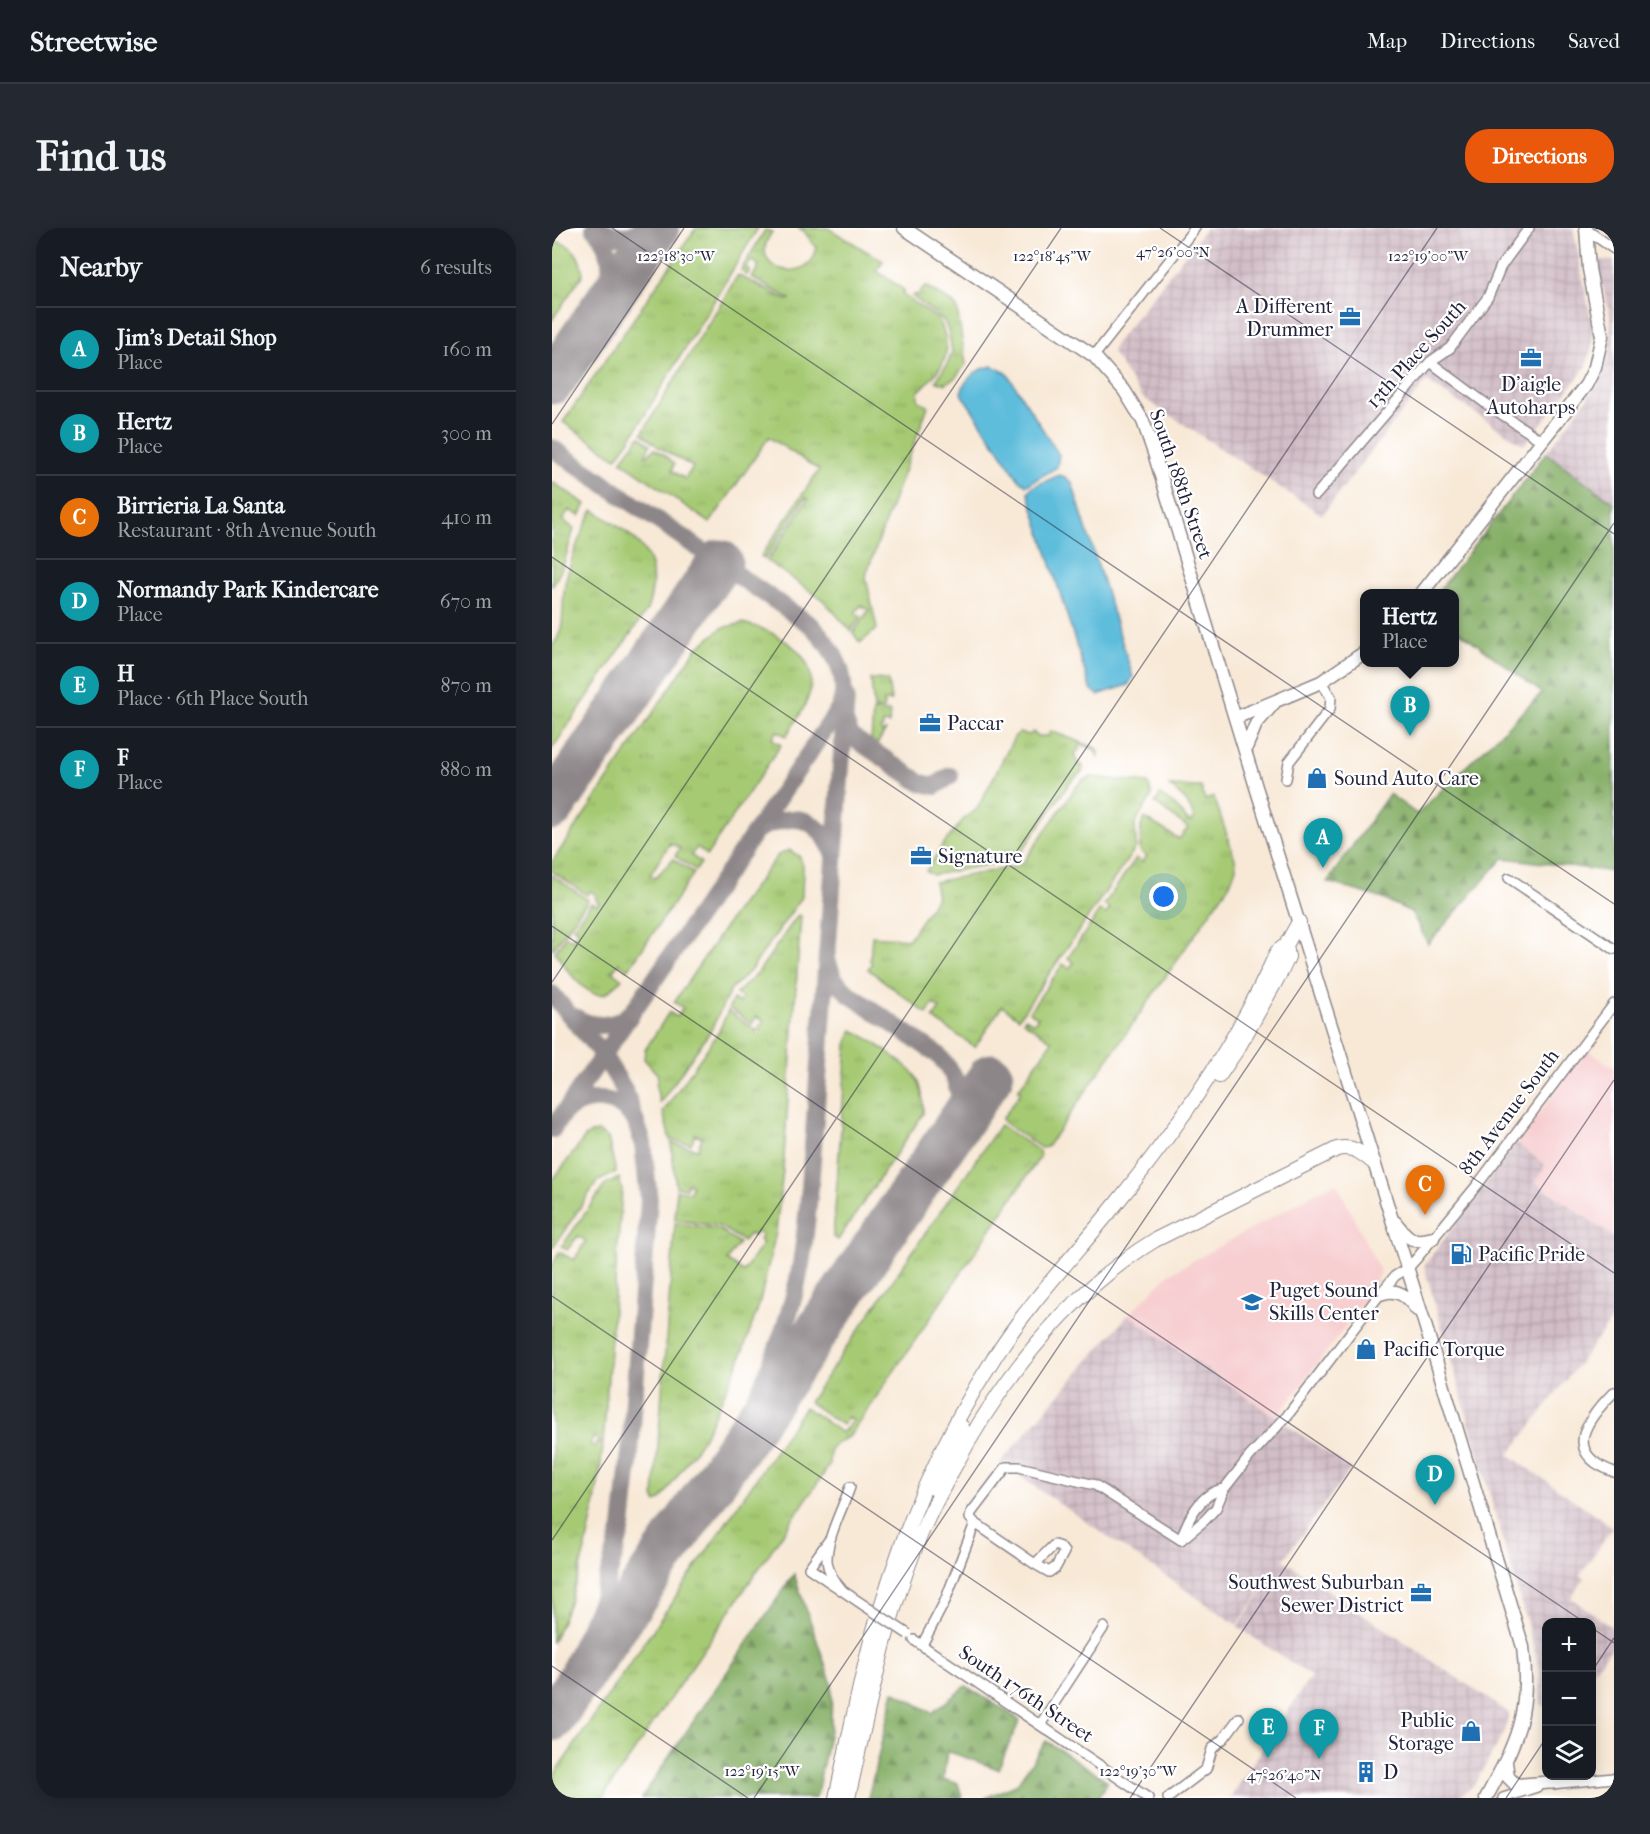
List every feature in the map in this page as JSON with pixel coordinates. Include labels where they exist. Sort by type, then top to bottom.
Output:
[{"type":"highway","points":[[836,1798],[872,1639],[888,1584],[916,1506],[946,1440],[998,1352],[1038,1296],[1149,1162],[1192,1101],[1240,1023],[1277,952],[1286,945],[1299,922]]},
{"type":"highway","points":[[848,1798],[886,1639],[908,1570],[928,1518],[941,1472],[961,1430],[994,1371],[1033,1314],[1149,1173],[1238,1048],[1282,970],[1288,957],[1286,945]]},
{"type":"highway","points":[[928,1518],[974,1430],[1007,1381],[1072,1304],[1103,1276],[1127,1257],[1155,1240],[1337,1149],[1346,1147],[1355,1149],[1374,1163]]},
{"type":"main road","name":"South 188th Street","points":[[904,228],[1094,356],[1124,390],[1143,421],[1155,453],[1523,1647],[1526,1674],[1522,1719],[1506,1762],[1486,1798]]},
{"type":"main road","points":[[1425,589],[1586,385],[1595,367],[1602,336],[1589,269],[1585,228]]},
{"type":"main road","points":[[1235,718],[1321,682],[1360,655]]},
{"type":"main road","points":[[1245,750],[1256,724],[1276,701]]},
{"type":"main road","points":[[1390,1217],[1411,1239],[1421,1241],[1433,1238]]},
{"type":"main road","points":[[1380,1294],[1393,1291],[1406,1296],[1423,1318]]},
{"type":"main road","points":[[1506,1762],[1508,1777],[1516,1785],[1555,1782]]},
{"type":"street","points":[[1094,356],[1195,228]]},
{"type":"street","name":"13th Place South","points":[[1316,495],[1430,362],[1450,348],[1488,297],[1502,266],[1529,228]]},
{"type":"street","points":[[1585,228],[1614,249]]},
{"type":"street","points":[[1430,362],[1485,404],[1542,441]]},
{"type":"street","points":[[1286,779],[1289,762],[1330,709],[1331,698],[1321,682]]},
{"type":"street","points":[[1509,878],[1614,949]]},
{"type":"street","name":"8th Avenue South","points":[[1181,1540],[1205,1521],[1216,1508],[1224,1489],[1256,1449],[1287,1416],[1380,1294],[1395,1276],[1408,1268],[1478,1184],[1614,1004]]},
{"type":"street","points":[[1614,1392],[1584,1432],[1584,1451],[1593,1462],[1614,1472]]},
{"type":"street","points":[[1035,1564],[970,1518],[971,1513],[1006,1467],[1019,1467],[1095,1485],[1181,1540]]},
{"type":"street","points":[[842,1590],[834,1580],[827,1561],[833,1533],[850,1487]]},
{"type":"street","name":"8th Avenue South","points":[[1181,1540],[1186,1524],[1202,1502],[1216,1490],[1224,1489]]},
{"type":"street","points":[[915,1640],[945,1601],[975,1523]]},
{"type":"street","name":"South 176th Street","points":[[833,1533],[809,1568],[1148,1798]]},
{"type":"street","points":[[1040,1725],[1104,1627]]},
{"type":"street","points":[[1168,1798],[1206,1768],[1212,1749],[1224,1738],[1239,1718]]},
{"type":"street","points":[[1503,1798],[1555,1782],[1614,1778]]},
{"type":"shaded area","points":[[1206,228],[1573,228],[1592,325],[1593,341],[1587,366],[1524,445],[1426,381],[1322,515],[1142,397],[1112,352],[1115,344]]},
{"type":"shaded area","points":[[1601,260],[1614,261],[1614,503],[1546,453],[1595,388],[1610,351],[1611,319],[1597,265]]},
{"type":"shaded area","points":[[1588,1050],[1614,1068],[1614,1237],[1535,1182],[1516,1143]]},
{"type":"shaded area","points":[[1516,1143],[1546,1165],[1535,1182],[1614,1237],[1614,1317],[1509,1455],[1613,1527],[1580,1575],[1585,1578],[1571,1598],[1614,1629],[1614,1645],[1596,1668],[1596,1618],[1542,1618],[1542,1705],[1540,1669],[1424,1266]]},
{"type":"shaded area","name":"Puget Sound Skills Center","points":[[1336,1182],[1380,1271],[1373,1289],[1277,1418],[1128,1315],[1169,1274]]},
{"type":"shaded area","points":[[1128,1315],[1351,1469],[1283,1560],[1509,1713],[1503,1735],[1474,1785],[1457,1798],[1230,1798],[1311,1676],[1238,1627],[1271,1578],[1237,1625],[1000,1463]]},
{"type":"green space","points":[[696,228],[758,228],[629,441],[616,458],[563,422]]},
{"type":"green space","points":[[798,228],[828,228],[883,261],[877,271],[904,290],[902,294],[939,321],[947,345],[940,368],[918,392],[918,400],[928,406],[867,572],[866,578],[877,629],[860,643],[853,633],[869,610],[861,605],[855,613],[861,617],[851,631],[823,600],[767,561],[808,499],[805,498],[765,559],[761,556],[819,470],[769,437],[710,523],[621,461],[640,436],[650,445],[645,456],[654,449],[665,455],[674,464],[672,471],[685,479],[693,467],[657,446],[642,433],[738,275],[787,300],[790,299],[752,278],[759,266],[752,260],[746,268],[750,271],[747,275],[741,270],[765,230],[772,232],[765,246],[766,257],[772,265],[793,270],[804,267],[812,260],[816,248],[804,231]]},
{"type":"green space","points":[[552,241],[565,244],[574,251],[580,261],[583,274],[552,320]]},
{"type":"green space","points":[[925,286],[953,303],[957,308],[966,364],[955,378],[945,384],[936,381],[949,361],[952,351],[949,333],[944,321],[912,296],[920,293]]},
{"type":"green space","points":[[1546,453],[1614,503],[1614,872],[1503,858],[1428,944],[1411,912],[1381,898],[1327,882],[1389,794],[1417,814],[1542,693],[1459,631],[1459,589],[1440,589]]},
{"type":"green space","points":[[552,482],[586,504],[580,516],[569,510],[563,520],[574,529],[563,566],[552,587]]},
{"type":"green space","points":[[593,510],[622,529],[643,549],[650,561],[653,575],[652,591],[647,610],[552,749],[552,646],[562,623],[564,588],[568,570]]},
{"type":"green space","points":[[742,623],[779,637],[800,654],[807,664],[811,677],[806,703],[786,736],[777,731],[772,739],[781,745],[707,855],[697,847],[691,855],[701,863],[696,870],[675,856],[680,848],[670,843],[650,875],[655,878],[673,859],[694,873],[628,970],[619,963],[612,971],[622,979],[611,990],[604,994],[597,994],[576,980],[555,952],[566,936],[572,940],[578,931],[573,927],[591,903],[596,905],[599,903],[595,898],[596,895],[590,891],[587,895],[552,871],[552,862],[697,648],[722,628]]},
{"type":"green space","points":[[871,679],[888,680],[891,701],[884,701],[884,709],[874,709]]},
{"type":"green space","points":[[873,711],[890,712],[889,724],[883,723],[880,730],[882,733],[886,730],[876,746],[871,742]]},
{"type":"green space","points":[[1050,731],[1094,747],[1098,750],[1099,759],[1094,749],[1080,745],[1075,757],[1078,764],[1083,766],[1082,772],[1071,781],[1019,855],[1012,851],[1008,857],[1013,860],[933,875],[926,871],[963,820],[977,809],[1015,736],[1019,733],[1029,735],[1033,732],[1037,736],[1049,736]]},
{"type":"green space","points":[[1092,777],[1148,783],[1152,796],[1135,823],[1136,847],[1019,1018],[1002,1006],[975,1047],[933,1018],[940,1008],[933,1004],[927,1014],[868,969],[872,963],[870,961],[872,936],[909,939],[937,897],[934,882],[1018,866],[1024,861],[1076,787],[1083,780]]},
{"type":"green space","points":[[1169,786],[1201,787],[1205,800],[1214,797],[1236,868],[1230,884],[1047,1147],[1041,1148],[1003,1122],[1002,1119],[1021,1092],[1018,1090],[1052,1041],[1023,1021],[1025,1018],[1034,1023],[1038,1017],[1029,1012],[1063,964],[1069,968],[1074,963],[1068,958],[1100,910],[1106,914],[1110,909],[1104,905],[1136,858],[1142,862],[1147,856],[1140,851],[1141,826],[1145,818],[1179,839],[1188,828],[1155,803],[1160,795],[1175,805],[1189,822],[1194,819],[1185,800]]},
{"type":"green space","points":[[789,850],[800,857],[803,866],[802,897],[750,971],[731,989],[711,1030],[660,1103],[656,1087],[658,1075],[644,1059],[645,1050],[669,1012],[677,1017],[683,1008],[674,1002],[733,915],[778,855]]},
{"type":"green space","points":[[552,875],[588,900],[553,949],[552,948]]},
{"type":"green space","points":[[798,915],[801,916],[783,1170],[776,1232],[759,1305],[739,1362],[704,1437],[661,1500],[656,1502],[654,1496],[675,1223],[718,1229],[739,1243],[727,1260],[743,1272],[763,1243],[759,1240],[762,1235],[757,1231],[754,1236],[750,1234],[743,1241],[719,1226],[675,1220],[676,1190],[690,1192],[692,1185],[687,1183],[686,1188],[676,1187],[671,1143],[698,1149],[702,1137],[695,1134],[691,1144],[670,1140],[663,1112],[718,1033],[728,1011],[757,1031],[764,1021],[757,1016],[752,1024],[729,1008],[733,999],[740,1003],[742,998],[736,994],[757,974]]},
{"type":"green space","points":[[852,1030],[887,1051],[912,1072],[921,1091],[923,1114],[838,1240],[833,1237],[847,1045]]},
{"type":"green space","points":[[1000,1125],[1039,1151],[1040,1157],[849,1437],[833,1447],[829,1466],[602,1798],[552,1798],[552,1778],[805,1407],[842,1433],[853,1420],[848,1417],[842,1425],[809,1402]]},
{"type":"green space","points":[[599,1132],[608,1138],[616,1172],[597,1182],[552,1249],[552,1181],[585,1137]]},
{"type":"green space","points":[[619,1178],[622,1190],[603,1444],[594,1437],[590,1444],[594,1447],[597,1442],[603,1447],[600,1472],[579,1572],[572,1596],[552,1643],[552,1266],[559,1252],[574,1260],[586,1241],[578,1236],[567,1250],[562,1246],[605,1185]]},
{"type":"green space","points":[[794,1574],[832,1684],[831,1725],[816,1798],[641,1798]]},
{"type":"green space","points":[[966,1686],[1020,1720],[998,1769],[947,1751],[943,1780],[958,1783],[962,1798],[868,1798],[894,1691],[932,1713]]},
{"type":"green space","points":[[1046,1741],[1108,1781],[1098,1798],[985,1798],[1017,1784]]},
{"type":"water","points":[[992,366],[1007,373],[1059,455],[1057,467],[1027,485],[1019,480],[961,393],[965,383],[972,375]]},
{"type":"water","points":[[1059,475],[1072,483],[1133,677],[1128,685],[1098,695],[1090,688],[1028,492],[1032,487]]},
{"type":"taxiway","points":[[594,228],[606,245],[609,254],[610,282],[606,302]]},
{"type":"taxiway","points":[[597,228],[604,232],[624,236],[638,234],[652,228]]},
{"type":"taxiway","points":[[552,448],[812,626],[833,654],[842,675],[843,686],[839,709],[552,1130]]},
{"type":"taxiway","points":[[723,1468],[779,1343],[801,1264],[810,1187],[846,698]]},
{"type":"taxiway","points":[[845,721],[852,737],[921,783],[935,786],[950,776]]},
{"type":"taxiway","points":[[759,829],[783,820],[804,821],[821,832],[834,855]]},
{"type":"taxiway","points":[[828,963],[834,979],[849,994],[937,1054],[945,1063],[956,1082],[959,1101],[951,1134]]},
{"type":"taxiway","points":[[552,994],[603,1055],[625,1091],[643,1143],[649,1200],[630,1453],[622,1528],[601,1601],[552,1706]]},
{"type":"taxiway","points":[[575,1017],[581,1021],[603,1025],[617,1022],[629,1014]]},
{"type":"taxiway","points":[[566,1111],[583,1102],[602,1100],[620,1106],[634,1119]]},
{"type":"runway","points":[[552,382],[657,228]]},
{"type":"runway","points":[[552,808],[720,562]]},
{"type":"runway","points":[[552,1719],[991,1076]]},
{"type":"place","name":"A Different Drummer","points":[[1350,317]]},
{"type":"place","name":"D'aigle Autoharps","points":[[1531,358]]},
{"type":"place","name":"Paccar","points":[[930,723]]},
{"type":"place","name":"Hertz","points":[[1410,736]]},
{"type":"place","name":"Sound Auto Care","points":[[1317,778]]},
{"type":"place","name":"Signature","points":[[921,856]]},
{"type":"place","name":"Jim's Detail Shop","points":[[1323,868]]},
{"type":"place","name":"Birrieria La Santa","points":[[1425,1215]]},
{"type":"place","name":"Pacific Pride","points":[[1461,1254]]},
{"type":"place","name":"Puget Sound Skills Center","points":[[1252,1302]]},
{"type":"place","name":"Pacific Torque","points":[[1366,1349]]},
{"type":"place","name":"Normandy Park Kindercare","points":[[1435,1505]]},
{"type":"place","name":"Southwest Suburban Sewer District","points":[[1421,1593]]},
{"type":"place","name":"Public Storage","points":[[1471,1731]]},
{"type":"place","name":"H","points":[[1268,1758]]},
{"type":"place","name":"F","points":[[1319,1759]]},
{"type":"place","name":"D","points":[[1366,1772]]}]
